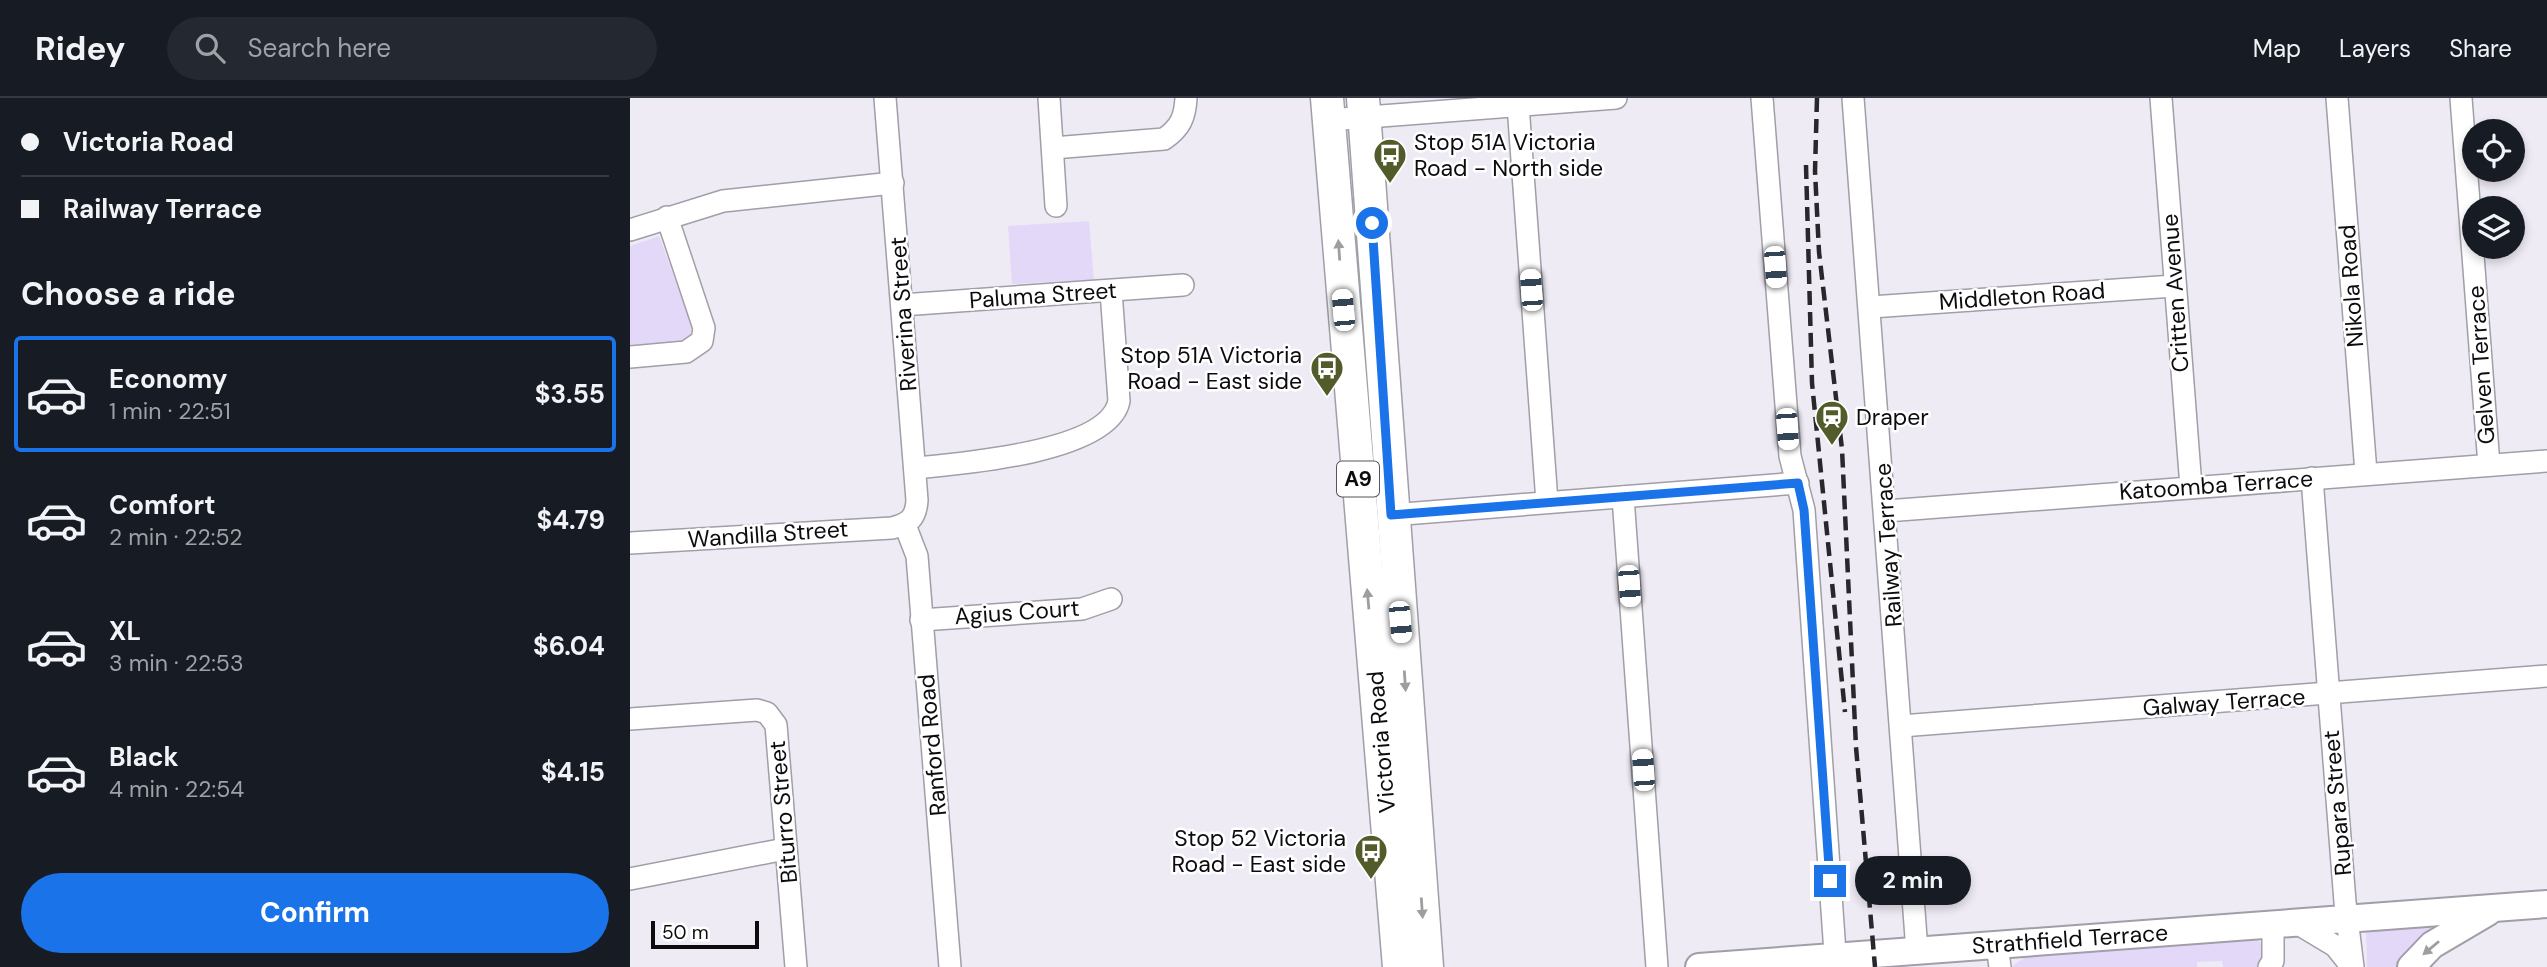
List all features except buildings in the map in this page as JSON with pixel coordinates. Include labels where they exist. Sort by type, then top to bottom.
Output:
[{"type":"highway","name":"Victoria Road","points":[[1364,108],[1391,515],[1427,967]]},
{"type":"highway","name":"Victoria Road","points":[[1328,109],[1399,967]]},
{"type":"highway","points":[[1374,660],[1381,649],[1391,642],[1402,643]]},
{"type":"main road","name":"Strathfield Terrace","points":[[1699,967],[1836,962],[1917,951],[1998,956],[2284,923],[2547,904]]},
{"type":"main road","points":[[2411,967],[2432,945],[2496,908]]},
{"type":"street","name":"Riverina Street","points":[[885,98],[917,510],[905,525]]},
{"type":"street","points":[[1049,98],[1056,206]]},
{"type":"street","points":[[1053,148],[1164,139],[1176,130],[1184,118],[1186,98]]},
{"type":"street","points":[[1328,109],[1458,104],[1518,105],[1616,98]]},
{"type":"street","points":[[1762,98],[1790,456],[1804,510],[1836,962]]},
{"type":"street","name":"Railway Terrace","points":[[1853,98],[1871,307],[1917,951]]},
{"type":"street","name":"Critten Avenue","points":[[2161,98],[2191,487]]},
{"type":"street","name":"Nikola Road","points":[[2337,98],[2366,473]]},
{"type":"street","name":"Gelven Terrace","points":[[2461,98],[2489,465]]},
{"type":"street","points":[[1518,105],[1547,502]]},
{"type":"street","points":[[630,230],[723,201],[766,194],[893,183]]},
{"type":"street","points":[[630,357],[686,352],[702,341],[704,328],[667,217]]},
{"type":"street","name":"Paluma Street","points":[[902,305],[1183,285]]},
{"type":"street","name":"Middleton Road","points":[[1871,307],[2174,286]]},
{"type":"street","points":[[915,468],[979,463],[1034,451],[1098,429],[1110,421],[1116,413],[1119,401],[1111,290]]},
{"type":"street","name":"Katoomba Terrace","points":[[1886,511],[2547,461]]},
{"type":"street","name":"Rupara Street","points":[[2312,478],[2328,695],[2353,967]]},
{"type":"street","points":[[1391,515],[1798,483]]},
{"type":"street","points":[[1623,498],[1657,967]]},
{"type":"street","name":"Wandilla Street","points":[[630,543],[905,525]]},
{"type":"street","name":"Ranford Road","points":[[905,525],[918,556],[950,967]]},
{"type":"street","name":"Agius Court","points":[[921,620],[1082,609],[1111,600]]},
{"type":"street","name":"Galway Terrace","points":[[1901,726],[2547,676]]},
{"type":"street","name":"Biturro Street","points":[[630,719],[739,710],[767,713],[776,724],[796,967]]},
{"type":"street","points":[[630,879],[785,849]]},
{"type":"street","points":[[2269,967],[2284,923],[2334,946],[2353,967]]},
{"type":"shaded area","points":[[1089,221],[1094,280],[1012,284],[1008,226]]},
{"type":"shaded area","points":[[659,236],[692,326],[690,337],[683,344],[630,348],[630,246]]},
{"type":"shaded area","points":[[2451,925],[2399,967],[2367,967],[2366,931]]},
{"type":"shaded area","points":[[2248,938],[2257,940],[2266,948],[2261,967],[2223,967],[2222,961],[2197,962],[2197,967],[2011,967],[2027,956]]},
{"type":"railway","points":[[1817,98],[1815,171],[1819,252],[1842,449],[1856,747],[1875,967]]},
{"type":"railway","points":[[1806,165],[1812,383],[1845,712]]},
{"type":"place","name":"Stop 51A Victoria Road - North side","points":[[1390,185]]},
{"type":"place","name":"Stop 51A Victoria Road - East side","points":[[1327,398]]},
{"type":"place","name":"Draper","points":[[1832,447]]},
{"type":"place","name":"Stop 52 Victoria Road - East side","points":[[1371,881]]},
{"type":"route","points":[[1372,223],[1391,515],[1798,483],[1804,510],[1830,881]]}]
